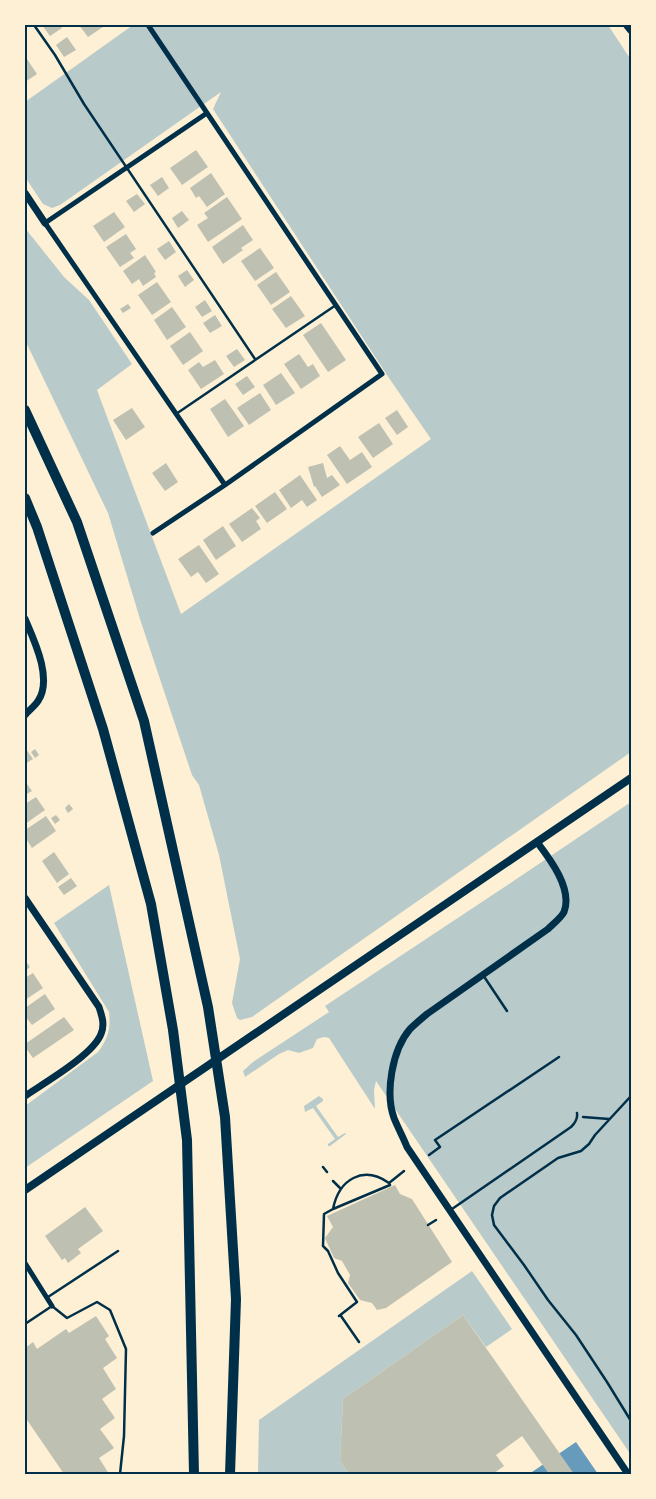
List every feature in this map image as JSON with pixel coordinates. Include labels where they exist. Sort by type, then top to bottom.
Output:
[{"type":"highway","points":[[25,410],[77,522],[144,721],[208,1007],[225,1117],[236,1299],[230,1474]]},
{"type":"highway","points":[[25,498],[37,528],[103,729],[150,904],[173,1030],[187,1140],[194,1474]]},
{"type":"main road","points":[[627,25],[631,30]]},
{"type":"main road","points":[[25,1190],[631,778]]},
{"type":"street","points":[[148,25],[382,374],[225,485],[153,533]]},
{"type":"street","points":[[45,223],[207,113]]},
{"type":"street","points":[[25,193],[225,485]]},
{"type":"street","points":[[25,619],[45,676],[44,689],[39,700],[25,715]]},
{"type":"street","points":[[538,842],[561,880],[566,899],[564,913],[548,929],[427,1014],[410,1029],[400,1044],[395,1058],[392,1075],[391,1106],[396,1123],[407,1147],[628,1474]]},
{"type":"street","points":[[25,898],[99,1007],[103,1021],[102,1033],[95,1046],[25,1096]]},
{"type":"street","points":[[25,1263],[52,1306]]},
{"type":"lane","points":[[34,25],[55,55],[84,104],[255,359]]},
{"type":"lane","points":[[176,414],[336,305]]},
{"type":"lane","points":[[483,975],[508,1011]]},
{"type":"lane","points":[[450,1210],[571,1127],[578,1117],[577,1113]]},
{"type":"lane","points":[[47,1298],[118,1251]]},
{"type":"lane","points":[[25,1324],[52,1306],[67,1318],[97,1302],[110,1310],[126,1349],[124,1436],[120,1474]]},
{"type":"path","points":[[429,1155],[440,1147],[435,1140],[559,1057]]},
{"type":"path","points":[[631,1096],[581,1151],[558,1158],[500,1198],[494,1206],[492,1215],[494,1224],[499,1232],[576,1335],[631,1421]]},
{"type":"path","points":[[578,1117],[609,1120]]},
{"type":"path","points":[[323,1167],[326,1172]]},
{"type":"path","points":[[359,1342],[340,1316],[357,1302],[327,1247],[324,1246],[324,1214],[390,1185],[389,1183],[404,1172]]},
{"type":"path","points":[[333,1209],[340,1188],[353,1178],[373,1176],[382,1178],[389,1183]]},
{"type":"path","points":[[333,1181],[340,1188]]},
{"type":"path","points":[[428,1226],[436,1220]]},
{"type":"shaded area","points":[[133,25],[608,25],[631,60],[631,752],[252,1017],[240,1020],[237,1018],[232,1003],[240,959],[219,855],[199,785],[192,775],[140,619],[108,513],[25,340],[25,228],[64,277],[89,300],[132,364],[97,390],[181,614],[431,439],[213,109],[221,92],[60,205],[52,208],[43,204],[25,177],[25,102]]},
{"type":"shaded area","points":[[631,802],[631,1455],[376,1081],[374,1090],[375,1109],[329,1038],[324,1037],[317,1039],[313,1048],[299,1053],[288,1050],[279,1054],[245,1077],[243,1071],[253,1062],[329,1012],[325,1006]]},
{"type":"shaded area","points":[[109,885],[153,1081],[25,1168],[25,1106],[98,1052],[104,1043],[110,1023],[109,1012],[54,923]]},
{"type":"shaded area","points":[[319,1096],[323,1101],[316,1106],[338,1137],[346,1134],[330,1146],[328,1144],[335,1139],[313,1108],[305,1112],[304,1106]]},
{"type":"shaded area","points":[[472,1271],[512,1329],[486,1347],[463,1315],[343,1399],[340,1461],[349,1474],[258,1474],[259,1420]]},
{"type":"water","points":[[576,1442],[598,1474],[529,1474]]},
{"type":"building","points":[[42,25],[60,25],[62,28],[50,36]]},
{"type":"building","points":[[79,25],[106,25],[88,37]]},
{"type":"building","points":[[67,37],[76,50],[64,57],[56,45]]},
{"type":"building","points":[[27,59],[37,74],[25,82],[25,60]]},
{"type":"building","points":[[196,150],[208,167],[182,185],[170,168]]},
{"type":"building","points":[[211,173],[225,194],[207,207],[199,196],[196,198],[190,188]]},
{"type":"building","points":[[162,177],[169,188],[158,196],[150,185]]},
{"type":"building","points":[[137,194],[145,204],[134,212],[126,201]]},
{"type":"building","points":[[227,197],[242,219],[208,242],[197,225],[208,218],[204,213]]},
{"type":"building","points":[[182,211],[189,220],[178,228],[172,218]]},
{"type":"building","points":[[114,212],[125,227],[104,242],[93,226]]},
{"type":"building","points":[[243,225],[253,240],[241,248],[243,250],[223,264],[212,247]]},
{"type":"building","points":[[126,234],[136,249],[130,253],[134,258],[120,267],[106,247]]},
{"type":"building","points":[[169,241],[176,252],[165,260],[157,249]]},
{"type":"building","points":[[260,248],[274,268],[255,281],[241,261]]},
{"type":"building","points":[[145,255],[156,272],[154,273],[156,277],[143,286],[139,279],[132,284],[123,271]]},
{"type":"building","points":[[187,270],[194,280],[185,287],[178,276]]},
{"type":"building","points":[[276,272],[290,292],[271,305],[257,285]]},
{"type":"building","points":[[157,282],[171,302],[152,315],[138,295]]},
{"type":"building","points":[[291,296],[305,316],[286,328],[272,309]]},
{"type":"building","points":[[205,300],[212,311],[202,317],[195,307]]},
{"type":"building","points":[[128,304],[131,308],[123,313],[120,309]]},
{"type":"building","points":[[172,307],[186,327],[167,340],[154,320]]},
{"type":"building","points":[[215,315],[222,326],[210,333],[203,323]]},
{"type":"building","points":[[321,323],[346,360],[328,372],[303,335]]},
{"type":"building","points":[[190,332],[203,351],[183,365],[170,346]]},
{"type":"building","points":[[237,349],[245,360],[234,367],[226,356]]},
{"type":"building","points":[[299,354],[308,367],[313,364],[320,376],[301,389],[284,364]]},
{"type":"building","points":[[215,360],[224,374],[201,389],[188,370],[199,362],[203,367]]},
{"type":"building","points":[[281,373],[295,393],[276,405],[263,385]]},
{"type":"building","points":[[247,376],[255,387],[243,395],[235,384]]},
{"type":"building","points":[[260,393],[271,410],[249,425],[237,408]]},
{"type":"building","points":[[225,399],[244,426],[228,437],[210,409]]},
{"type":"building","points":[[132,408],[145,427],[126,440],[113,420]]},
{"type":"building","points":[[397,410],[408,427],[397,435],[385,418]]},
{"type":"building","points":[[379,423],[393,444],[373,458],[358,437]]},
{"type":"building","points":[[340,446],[350,460],[362,452],[372,467],[347,484],[327,455]]},
{"type":"building","points":[[166,463],[178,482],[165,491],[152,473]]},
{"type":"building","points":[[323,463],[327,478],[332,475],[340,485],[322,497],[314,487],[308,467]]},
{"type":"building","points":[[300,475],[317,500],[307,507],[302,500],[291,508],[279,490]]},
{"type":"building","points":[[275,492],[287,509],[267,523],[255,506]]},
{"type":"building","points":[[252,508],[260,518],[256,521],[261,529],[242,542],[229,524]]},
{"type":"building","points":[[223,526],[236,546],[216,560],[203,540]]},
{"type":"building","points":[[199,545],[219,574],[206,583],[198,572],[191,577],[178,559]]},
{"type":"building","points":[[35,749],[39,755],[35,758],[31,752]]},
{"type":"building","points":[[25,750],[33,759],[25,764]]},
{"type":"building","points":[[25,781],[32,791],[25,795]]},
{"type":"building","points":[[36,797],[45,810],[25,824],[25,804]]},
{"type":"building","points":[[69,804],[73,809],[68,813],[65,808]]},
{"type":"building","points":[[56,815],[60,820],[55,824],[51,818]]},
{"type":"building","points":[[46,816],[56,831],[32,848],[25,837],[25,830]]},
{"type":"building","points":[[54,852],[69,874],[57,883],[42,861]]},
{"type":"building","points":[[71,878],[77,886],[64,895],[58,887]]},
{"type":"building","points":[[25,960],[30,967],[25,971]]},
{"type":"building","points":[[33,973],[43,988],[25,1000],[25,978]]},
{"type":"building","points":[[45,994],[55,1009],[32,1025],[25,1016],[25,1008]]},
{"type":"building","points":[[64,1017],[74,1030],[33,1058],[25,1044]]},
{"type":"building","points":[[395,1185],[400,1194],[412,1199],[452,1262],[386,1308],[377,1310],[372,1303],[360,1300],[348,1283],[350,1275],[342,1261],[334,1258],[325,1238],[333,1227],[327,1216]]},
{"type":"building","points":[[85,1207],[103,1231],[78,1249],[81,1253],[68,1263],[65,1258],[62,1260],[45,1236]]},
{"type":"building","points":[[463,1315],[574,1474],[549,1474],[522,1436],[496,1455],[504,1466],[493,1474],[349,1474],[340,1461],[343,1399]]},
{"type":"building","points":[[96,1316],[109,1336],[105,1339],[117,1358],[103,1368],[116,1389],[102,1399],[115,1418],[100,1429],[114,1448],[99,1458],[109,1474],[64,1474],[25,1417],[25,1348],[33,1342],[37,1349],[66,1329],[69,1333]]}]
